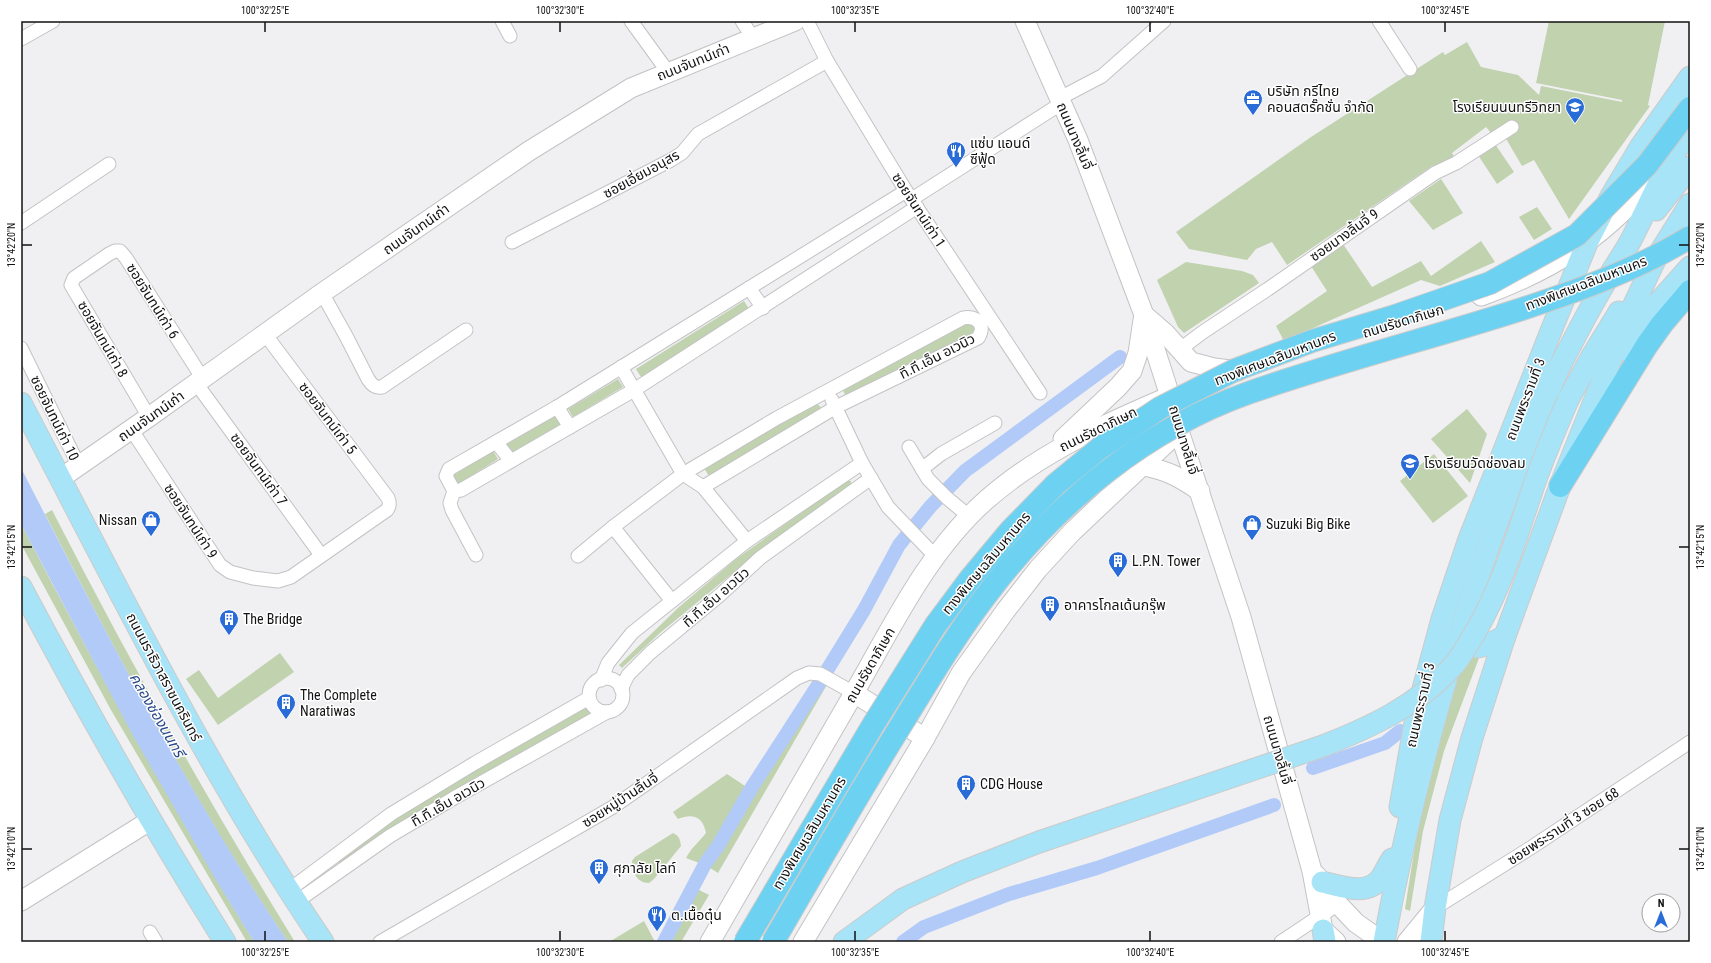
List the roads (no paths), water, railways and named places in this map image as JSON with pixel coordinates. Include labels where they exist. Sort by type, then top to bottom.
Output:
[{"type":"highway","name":"ทางพิเศษเฉลิมมหานคร","points":[[744,942],[873,725],[935,626],[970,579],[1010,531],[1056,484],[1100,448],[1160,408],[1235,370],[1312,341],[1395,316],[1490,283],[1577,235],[1646,165],[1690,108]]},
{"type":"highway","name":"ทางพิเศษเฉลิมมหานคร","points":[[773,942],[937,666],[993,586],[1028,544],[1108,469],[1150,440],[1194,416],[1244,394],[1307,373],[1492,319],[1542,302],[1592,284],[1640,264],[1690,237]]},
{"type":"highway","points":[[1560,486],[1642,352],[1684,298]]},
{"type":"main road","name":"ถนนจันทน์เก่า","points":[[60,478],[132,430],[322,293],[529,151],[631,88],[795,21]]},
{"type":"main road","name":"ถนนนางลิ้นจี่","points":[[1025,21],[1078,140],[1144,315],[1170,396],[1179,431],[1241,616],[1317,876],[1326,933]]},
{"type":"main road","name":"ถนนพระรามที่ 3","points":[[1394,886],[1392,859],[1412,734],[1442,619],[1469,539],[1587,243],[1622,175],[1690,77]]},
{"type":"main road","name":"ถนนพระรามที่ 3","points":[[1384,942],[1394,886],[1426,755],[1459,633],[1494,531],[1561,365],[1600,291],[1629,243],[1676,149],[1690,130]]},
{"type":"main road","name":"ถนนรัชดาภิเษก","points":[[710,942],[912,594],[936,557],[970,517],[986,501],[1049,453],[1096,428],[1170,396],[1238,371],[1447,308],[1514,284],[1560,260],[1587,243],[1615,220],[1640,196],[1676,149]]},
{"type":"main road","name":"ถนนพระรามที่ 3","points":[[1629,243],[1690,167]]},
{"type":"main road","points":[[844,942],[904,898],[962,872],[1039,842],[1320,747],[1353,734],[1402,708],[1430,688],[1454,665],[1486,614],[1498,587],[1542,464],[1568,400],[1607,330],[1655,260],[1690,204]]},
{"type":"main road","points":[[1609,361],[1661,269],[1690,225]]},
{"type":"main road","points":[[1431,942],[1435,908],[1450,820],[1460,781],[1505,636],[1560,486],[1609,361],[1655,260]]},
{"type":"main road","points":[[1587,417],[1637,329],[1662,297],[1690,267]]},
{"type":"main road","points":[[1144,315],[1166,334],[1191,362],[1214,368],[1238,371]]},
{"type":"main road","points":[[1049,453],[1069,432],[1118,387],[1132,371],[1138,353],[1144,315]]},
{"type":"main road","points":[[1503,453],[1561,365]]},
{"type":"main road","name":"ถนนนราธิวาสราชนครินทร์","points":[[21,403],[180,708],[244,818],[292,896],[323,942]]},
{"type":"main road","points":[[803,942],[925,738],[962,673],[1006,610],[1038,569],[1072,532],[1144,466],[1179,431]]},
{"type":"main road","points":[[1144,466],[1163,470],[1178,476],[1200,490]]},
{"type":"main road","points":[[21,587],[62,664],[151,820],[225,942]]},
{"type":"main road","points":[[1459,633],[1467,644],[1473,646],[1490,644],[1505,636]]},
{"type":"main road","points":[[854,693],[925,738]]},
{"type":"main road","points":[[21,901],[151,820]]},
{"type":"main road","points":[[1317,876],[1350,888],[1367,888],[1380,879],[1392,859]]},
{"type":"main road","name":"ถนนนางลิ้นจี่","points":[[1317,876],[1338,904],[1356,923],[1384,942]]},
{"type":"main road","points":[[1406,942],[1435,908]]},
{"type":"street","points":[[21,39],[52,21]]},
{"type":"street","points":[[502,21],[510,36]]},
{"type":"street","points":[[631,21],[668,72]]},
{"type":"street","points":[[742,21],[754,38]]},
{"type":"street","name":"ซอยจันทน์เก่า 1","points":[[806,21],[827,60],[912,199],[1040,393]]},
{"type":"street","points":[[454,491],[461,490],[634,390],[763,308],[912,199],[1061,101],[1102,76],[1164,21]]},
{"type":"street","points":[[1379,21],[1410,69]]},
{"type":"street","name":"ซอยเอี่ยมอนุสร","points":[[512,242],[671,160],[682,153],[698,134],[827,60]]},
{"type":"street","name":"ซอยนางลิ้นจี่ 9","points":[[1179,350],[1198,335],[1268,289],[1434,173],[1456,163],[1512,127]]},
{"type":"street","points":[[21,223],[109,164]]},
{"type":"street","points":[[476,555],[452,510],[450,503],[454,491],[446,476],[449,469],[557,407],[749,288],[912,199]]},
{"type":"street","name":"ซอยจันทน์เก่า 6","points":[[91,266],[109,254],[115,251],[120,251],[200,381]]},
{"type":"street","name":"ซอยจันทน์เก่า 8","points":[[91,266],[74,278],[71,284],[149,417]]},
{"type":"street","points":[[749,288],[763,308]]},
{"type":"street","points":[[322,293],[368,379],[372,385],[377,387],[382,387],[466,330]]},
{"type":"street","name":"ที.ที.เอ็น อเวนิว","points":[[672,601],[614,527],[683,474],[777,418],[828,392],[962,318],[975,318],[981,326],[981,333],[978,338],[836,407],[703,487]]},
{"type":"street","name":"ซอยจันทน์เก่า 5","points":[[265,334],[390,502]]},
{"type":"street","name":"ซอยจันทน์เก่า 10","points":[[21,348],[79,466]]},
{"type":"street","points":[[621,367],[683,474],[703,487],[747,541]]},
{"type":"street","name":"ซอยจันทน์เก่า 7","points":[[200,381],[321,555]]},
{"type":"street","points":[[828,392],[862,463],[888,508],[936,557]]},
{"type":"street","points":[[557,407],[570,427]]},
{"type":"street","points":[[925,474],[941,454],[995,423]]},
{"type":"street","name":"ซอยจันทน์เก่า 9","points":[[132,430],[220,565],[230,572],[278,581],[292,576],[387,510],[390,506],[390,502]]},
{"type":"street","points":[[496,442],[511,461]]},
{"type":"street","points":[[909,447],[925,474],[947,498],[970,517]]},
{"type":"street","name":"ที.ที.เอ็น อเวนิว","points":[[292,896],[391,814],[475,763],[589,698],[591,687],[601,680],[608,663],[632,633],[747,541],[862,463]]},
{"type":"street","points":[[847,473],[854,472],[858,476],[860,486]]},
{"type":"street","name":"ที.ที.เอ็น อเวนิว","points":[[292,896],[454,798],[607,712],[616,709],[620,704],[622,694],[621,689],[628,675],[650,653],[720,595],[760,558],[871,478]]},
{"type":"street","points":[[578,556],[614,527]]},
{"type":"street","name":"ซอยหมู่บ้านลิ้นจี่","points":[[380,942],[613,807],[797,678],[809,673],[825,676],[854,693]]},
{"type":"street","points":[[601,680],[610,679],[614,681],[621,689]]},
{"type":"street","points":[[589,698],[594,708],[599,711],[607,712]]},
{"type":"street","name":"ซอยพระรามที่ 3 ซอย 68","points":[[1435,908],[1532,847],[1690,742]]},
{"type":"street","points":[[1281,942],[1326,933],[1338,904]]},
{"type":"water","points":[[21,468],[115,649],[181,769],[215,827],[288,942],[254,942],[213,875],[131,732],[21,524]]},
{"type":"waterway","points":[[664,942],[705,864],[718,846],[752,787],[818,685],[864,610],[899,545],[930,507],[965,471],[1120,357]]},
{"type":"waterway","points":[[1313,768],[1385,743],[1400,731]]},
{"type":"waterway","points":[[903,942],[924,927],[1009,894],[1097,868],[1274,805]]},
{"type":"place","name":"บริษัท กรีไทย คอนสตรั๊คชั่น จำกัด","points":[[1253,116]]},
{"type":"place","name":"โรงเรียนนนทรีวิทยา","points":[[1575,124]]},
{"type":"place","name":"แซ่บ แอนด์ ซีฟู้ด","points":[[956,168]]},
{"type":"place","name":"โรงเรียนวัดช่องลม","points":[[1410,480]]},
{"type":"place","name":"Nissan","points":[[151,537]]},
{"type":"place","name":"Suzuki Big Bike","points":[[1252,541]]},
{"type":"place","name":"L.P.N. Tower","points":[[1118,578]]},
{"type":"place","name":"อาคารโกลเด้นกรุ๊พ","points":[[1050,622]]},
{"type":"place","name":"The Bridge","points":[[229,636]]},
{"type":"place","name":"The Complete Naratiwas","points":[[286,720]]},
{"type":"place","name":"CDG House","points":[[966,801]]},
{"type":"place","name":"ศุภาลัย ไลท์","points":[[599,885]]},
{"type":"place","name":"ต.เนื้อตุ๋น","points":[[657,932]]},
{"type":"water label","name":"คลองช่องนนทรี","points":[[157,715]]}]
